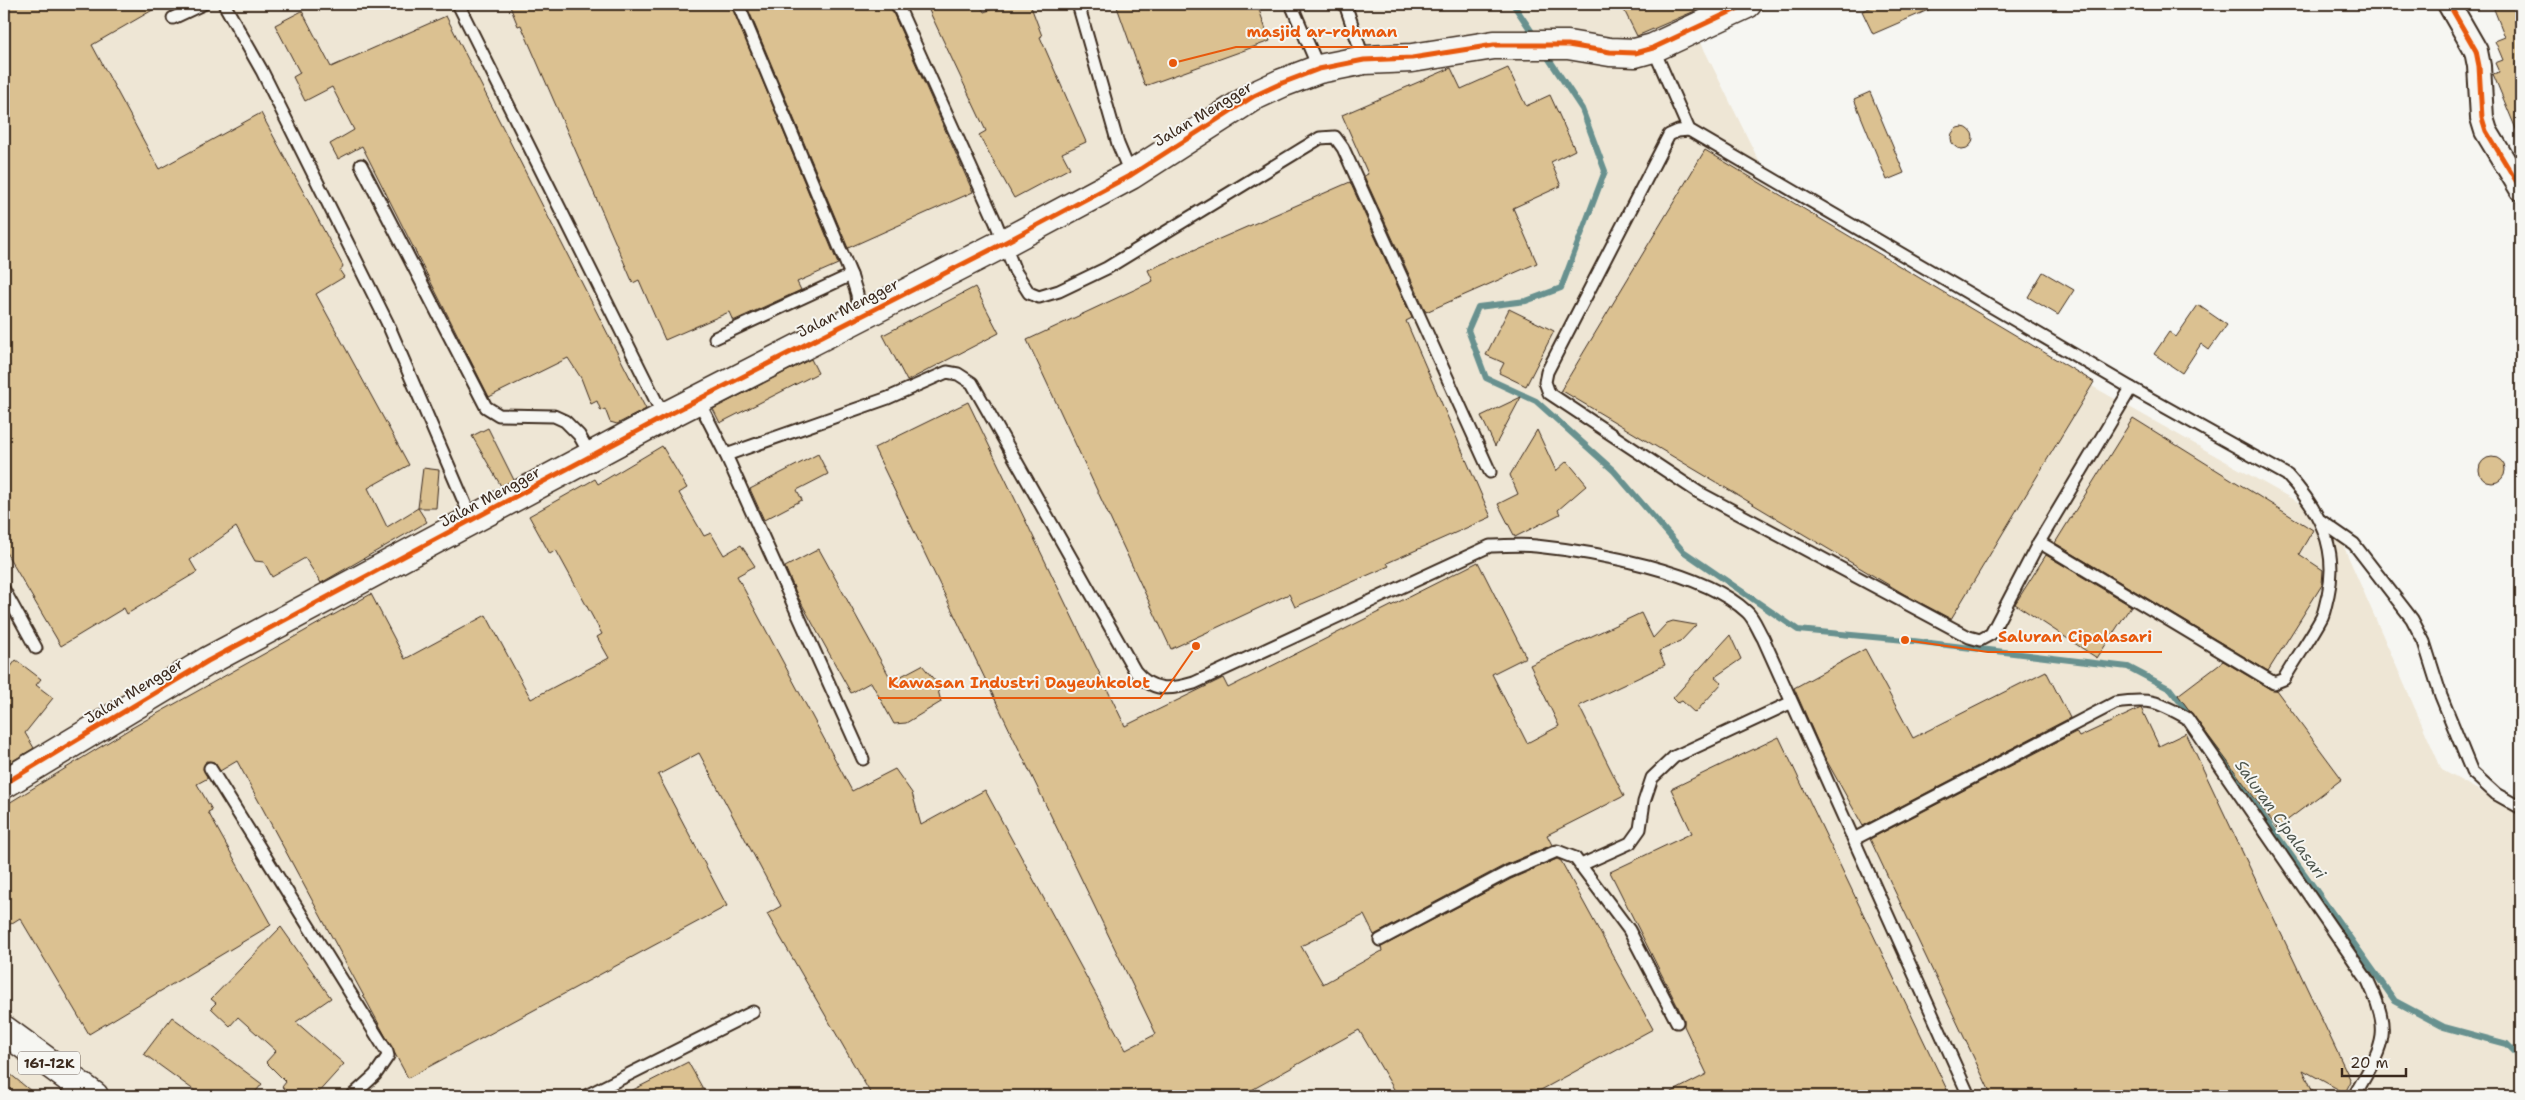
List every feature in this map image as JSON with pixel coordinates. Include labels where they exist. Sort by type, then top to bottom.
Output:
[{"type":"street","name":"Jalan Mengger","points":[[4,784],[208,661],[664,417],[860,315],[1004,243],[1131,175],[1157,156],[1254,96],[1282,83],[1319,69],[1364,60],[1412,58],[1494,44],[1568,44],[1623,54],[1644,52],[1747,4]]},
{"type":"street","points":[[2449,4],[2476,51],[2479,66],[2482,118],[2486,131],[2521,189]]},
{"type":"street","name":"161-12K","points":[[4,1030],[94,1096]]},
{"type":"lane","points":[[173,18],[203,4]]},
{"type":"lane","points":[[224,4],[262,71],[386,322],[472,521]]},
{"type":"lane","points":[[458,4],[664,417]]},
{"type":"lane","points":[[738,4],[851,275],[857,294],[860,315]]},
{"type":"lane","points":[[897,4],[1015,271],[1029,293],[1039,297],[1059,291],[1107,268],[1320,138],[1334,137],[1343,148],[1490,472]]},
{"type":"lane","points":[[1078,4],[1118,144],[1131,175]]},
{"type":"lane","points":[[1291,4],[1319,69]]},
{"type":"lane","points":[[1345,4],[1364,60]]},
{"type":"lane","points":[[1653,48],[1689,130]]},
{"type":"lane","points":[[2040,542],[2274,683],[2284,678],[2323,615],[2332,579],[2331,554],[2321,521],[2306,494],[2287,475],[2132,388],[1689,130],[1678,131],[1669,135],[1548,372],[1545,382],[1549,393],[1698,492],[1974,639],[1980,640],[1991,634],[2040,542],[2132,388]]},
{"type":"lane","points":[[362,165],[486,407],[499,415],[554,416],[565,421],[578,435],[592,457]]},
{"type":"lane","points":[[715,338],[851,275]]},
{"type":"lane","points":[[726,455],[888,398],[947,372],[958,374],[972,383],[1135,671],[1143,681],[1159,688],[1174,689],[1194,682],[1490,546],[1535,546],[1623,560],[1694,581],[1727,596],[1749,613],[1763,638],[1790,702],[1854,839],[1969,1096]]},
{"type":"lane","points":[[698,400],[726,455],[863,760]]},
{"type":"lane","points":[[2321,521],[2354,544],[2412,620],[2424,642],[2441,696],[2472,772],[2496,794],[2521,808]]},
{"type":"lane","points":[[4,590],[36,648]]},
{"type":"lane","points":[[1854,839],[2115,703],[2142,699],[2162,704],[2187,718],[2368,981],[2378,1002],[2384,1024],[2379,1052],[2354,1096]]},
{"type":"lane","points":[[1581,865],[1630,843],[1640,829],[1644,802],[1652,778],[1674,758],[1790,702]]},
{"type":"lane","points":[[210,768],[387,1052],[388,1056],[375,1075],[352,1096]]},
{"type":"lane","points":[[1380,940],[1508,872],[1558,851],[1575,858],[1628,930],[1677,1022]]},
{"type":"lane","points":[[586,1096],[753,1012]]},
{"type":"shaded area","points":[[4,4],[1776,4],[1700,41],[1784,212],[2333,522],[2442,770],[2521,814],[2521,1096],[4,1096]]},
{"type":"building","points":[[4,4],[163,4],[92,45],[159,169],[261,113],[343,266],[340,271],[344,277],[316,294],[409,465],[368,488],[387,527],[418,508],[427,522],[321,583],[305,558],[272,577],[264,562],[255,561],[236,527],[190,560],[197,572],[127,614],[124,608],[61,646],[4,549]]},
{"type":"building","points":[[509,4],[731,4],[838,264],[797,282],[801,290],[733,321],[729,312],[665,340],[639,280],[633,283],[521,25],[518,26]]},
{"type":"building","points":[[746,4],[889,4],[973,192],[848,248]]},
{"type":"building","points":[[926,4],[980,4],[984,12],[1006,4],[1030,4],[1042,36],[1040,37],[1086,142],[1062,153],[1070,168],[1014,198],[979,135],[986,131]]},
{"type":"building","points":[[1116,4],[1257,4],[1270,41],[1145,86]]},
{"type":"building","points":[[1621,4],[1711,4],[1637,36]]},
{"type":"building","points":[[1879,4],[1942,4],[1873,34],[1862,11]]},
{"type":"building","points":[[2492,4],[2521,4],[2521,141],[2493,74],[2499,72],[2495,63],[2503,60],[2495,41],[2505,37]]},
{"type":"building","points":[[302,11],[331,67],[446,16],[646,409],[617,424],[610,422],[605,409],[601,411],[597,401],[591,404],[581,378],[568,358],[489,397],[362,146],[338,159],[330,144],[354,130],[332,87],[305,101],[293,77],[300,73],[275,25]]},
{"type":"building","points":[[1451,68],[1461,89],[1508,68],[1526,106],[1550,95],[1575,150],[1551,162],[1561,186],[1513,208],[1537,263],[1426,312],[1364,176],[1368,174],[1342,115]]},
{"type":"building","points":[[1870,92],[1904,173],[1887,180],[1854,99]]},
{"type":"building","points":[[1962,127],[1970,130],[1973,138],[1970,146],[1962,149],[1954,146],[1951,138],[1954,130]]},
{"type":"building","points":[[1705,150],[2094,382],[1951,619],[1904,594],[1561,390]]},
{"type":"building","points":[[1350,182],[1412,318],[1406,321],[1491,517],[1387,563],[1389,566],[1295,607],[1289,594],[1171,649],[1027,340],[1153,281],[1148,270]]},
{"type":"building","points":[[2043,272],[2074,290],[2058,315],[2028,297]]},
{"type":"building","points":[[975,287],[999,333],[907,381],[883,335]]},
{"type":"building","points":[[2198,305],[2227,325],[2209,350],[2201,344],[2182,373],[2154,354],[2169,332],[2176,337]]},
{"type":"building","points":[[1509,309],[1554,331],[1526,386],[1499,373],[1504,363],[1486,355]]},
{"type":"building","points":[[811,359],[818,373],[720,423],[713,409]]},
{"type":"building","points":[[1521,397],[1495,446],[1481,416]]},
{"type":"building","points":[[968,402],[1125,726],[1223,678],[1228,688],[1478,562],[1526,657],[1492,674],[1527,743],[1559,726],[1530,665],[1641,613],[1653,638],[1667,623],[1673,621],[1696,625],[1680,642],[1659,651],[1665,665],[1579,706],[1624,796],[1547,835],[1552,845],[1505,865],[1374,935],[1364,915],[1301,946],[1323,984],[1382,951],[1381,947],[1511,879],[1557,859],[1561,861],[1653,1029],[1530,1096],[1398,1096],[1359,1030],[1241,1096],[872,1096],[767,914],[781,906],[699,753],[658,775],[727,906],[408,1078],[237,761],[220,771],[214,762],[206,761],[203,769],[208,778],[197,784],[212,810],[208,812],[271,925],[89,1034],[20,918],[4,928],[4,806],[128,730],[371,594],[405,659],[486,615],[531,699],[609,658],[597,637],[602,634],[556,550],[550,554],[529,516],[595,479],[598,484],[662,446],[687,488],[679,493],[704,536],[711,533],[724,555],[741,545],[755,566],[737,576],[852,791],[895,769],[912,793],[921,825],[985,790],[1126,1050],[1156,1034],[874,448]]},
{"type":"building","points":[[2133,418],[2313,530],[2299,554],[2323,570],[2322,585],[2268,671],[2055,543]]},
{"type":"building","points":[[488,428],[514,480],[501,486],[472,436]]},
{"type":"building","points":[[1537,430],[1556,471],[1567,461],[1587,485],[1558,510],[1560,514],[1515,537],[1498,504],[1518,494],[1510,475]]},
{"type":"building","points":[[818,454],[828,474],[797,490],[802,500],[764,520],[750,489]]},
{"type":"building","points":[[2492,457],[2501,461],[2505,470],[2501,479],[2492,483],[2483,479],[2479,470],[2483,461]]},
{"type":"building","points":[[423,468],[439,470],[436,508],[418,508]]},
{"type":"building","points":[[819,549],[892,681],[922,665],[936,682],[941,702],[906,723],[894,724],[871,682],[851,693],[798,597],[785,567]]},
{"type":"building","points":[[2046,555],[2131,606],[2097,658],[2015,604]]},
{"type":"building","points":[[1730,635],[1741,659],[1715,677],[1722,683],[1695,713],[1682,701],[1678,703],[1673,698]]},
{"type":"building","points":[[1865,649],[1913,738],[2046,671],[2070,718],[1863,826],[1824,756],[1794,688]]},
{"type":"building","points":[[16,660],[41,679],[36,685],[53,698],[25,733],[34,748],[4,766],[4,676]]},
{"type":"building","points":[[2223,661],[2270,689],[2276,690],[2342,779],[2277,828],[2178,695]]},
{"type":"building","points":[[2141,708],[2159,746],[2186,733],[2351,1081],[2345,1093],[2303,1070],[2315,1096],[1992,1096],[1870,839],[2076,732],[2079,737]]},
{"type":"building","points":[[1779,737],[1950,1096],[1664,1096],[1707,1074],[1684,1026],[1684,1019],[1610,872],[1692,833],[1671,789]]},
{"type":"building","points":[[281,927],[331,998],[296,1022],[344,1064],[315,1096],[292,1096],[282,1087],[286,1082],[266,1062],[276,1051],[238,1017],[230,1026],[211,1008],[216,1003],[211,999]]},
{"type":"building","points":[[172,1017],[262,1084],[252,1096],[202,1096],[144,1054]]},
{"type":"building","points":[[688,1062],[707,1096],[621,1096]]},
{"type":"building","points":[[4,1069],[37,1096],[4,1096]]},
{"type":"waterway","name":"Saluran Cipalasari","points":[[1513,4],[1536,38]]},
{"type":"waterway","name":"Saluran Cipalasari","points":[[1545,53],[1582,109],[1605,171],[1561,288],[1526,301],[1478,307],[1468,330],[1486,378],[1536,401],[1614,471],[1683,551],[1798,630],[1905,640],[2128,667],[2170,689],[2193,719]]},
{"type":"waterway","name":"Saluran Cipalasari","points":[[2204,733],[2395,1001],[2444,1027],[2507,1044],[2521,1058]]},
{"type":"cycle path","points":[[4,784],[208,661],[664,417],[1004,243],[1131,175],[1254,96],[1282,83],[1319,69],[1364,60],[1412,58],[1494,45],[1568,45],[1610,52],[1635,53],[1653,48],[1747,4]]},
{"type":"cycle path","points":[[2449,4],[2476,51],[2479,66],[2482,118],[2486,131],[2521,189]]},
{"type":"place","name":"masjid ar-rohman","points":[[1173,63]]},
{"type":"place","name":"Saluran Cipalasari","points":[[1905,640]]},
{"type":"place","name":"Kawasan Industri Dayeuhkolot","points":[[1196,646]]}]
